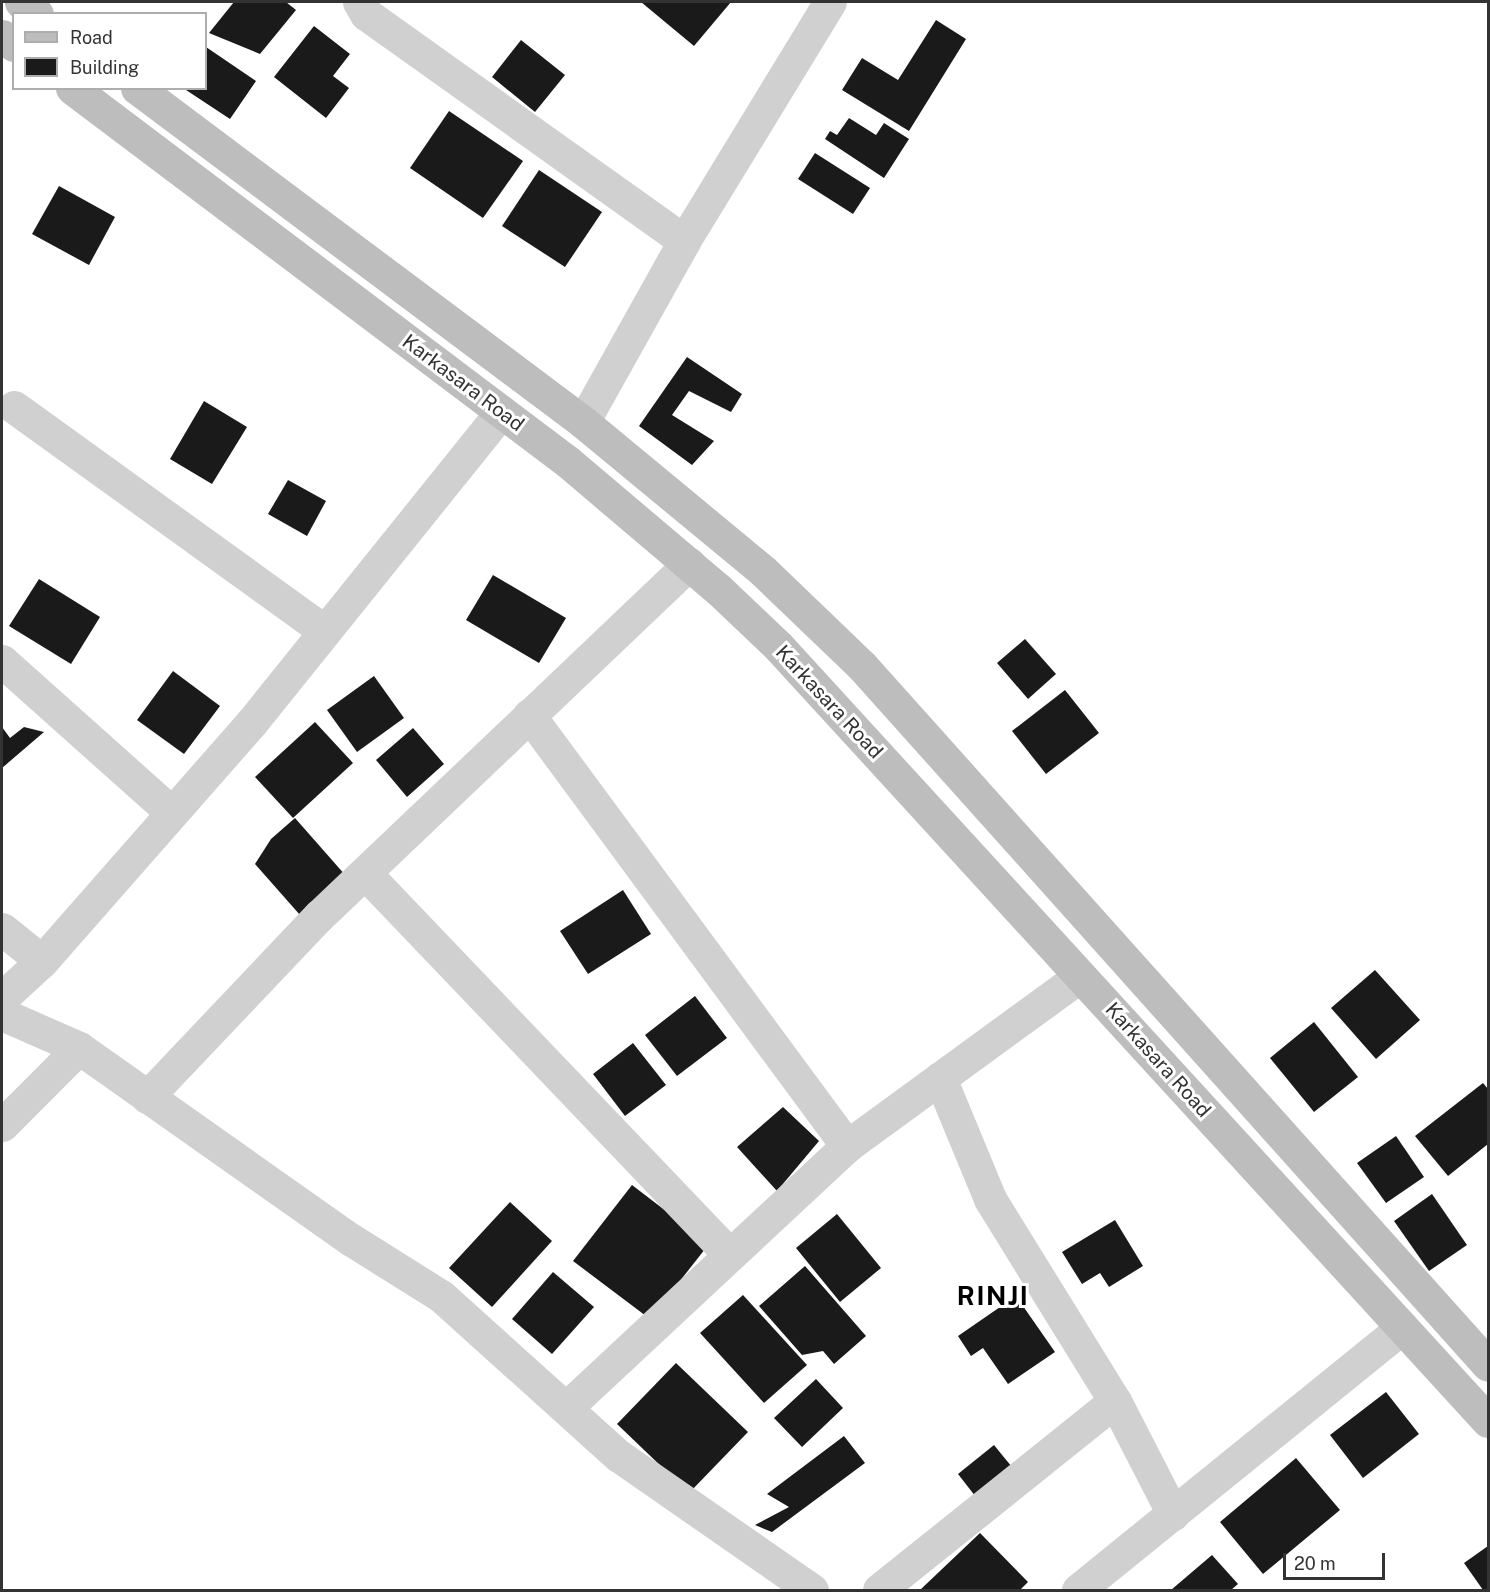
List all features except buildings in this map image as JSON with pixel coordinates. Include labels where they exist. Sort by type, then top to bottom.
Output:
[{"type":"main road","points":[[21,2],[34,12]]},
{"type":"main road","name":"Karkasara Road","points":[[75,90],[501,412],[689,564],[778,646],[1488,1421]]},
{"type":"main road","name":"Karkasara Road","points":[[140,90],[583,422],[763,571],[862,666],[1488,1365]]},
{"type":"main road","points":[[432,359],[456,327]]},
{"type":"street","points":[[360,2],[366,14],[684,241]]},
{"type":"street","points":[[583,422],[684,241],[824,4]]},
{"type":"street","points":[[14,407],[325,631]]},
{"type":"street","points":[[2,998],[42,961],[171,812],[325,631],[501,412]]},
{"type":"street","points":[[147,1097],[365,873],[689,564]]},
{"type":"street","points":[[2,661],[171,812]]},
{"type":"street","points":[[529,715],[847,1146]]},
{"type":"street","points":[[365,873],[730,1255]]},
{"type":"street","points":[[2,928],[42,961]]},
{"type":"street","points":[[566,1408],[847,1146],[1080,976]]},
{"type":"street","points":[[2,1014],[78,1048],[441,1296],[619,1456],[812,1590]]},
{"type":"street","points":[[2,1125],[78,1048]]},
{"type":"street","points":[[940,1078],[990,1199],[1115,1401],[1173,1514]]},
{"type":"street","points":[[1078,1590],[1402,1328]]},
{"type":"street","points":[[879,1590],[1115,1401]]},
{"type":"district","name":"RINJI","points":[[993,1296]]}]
